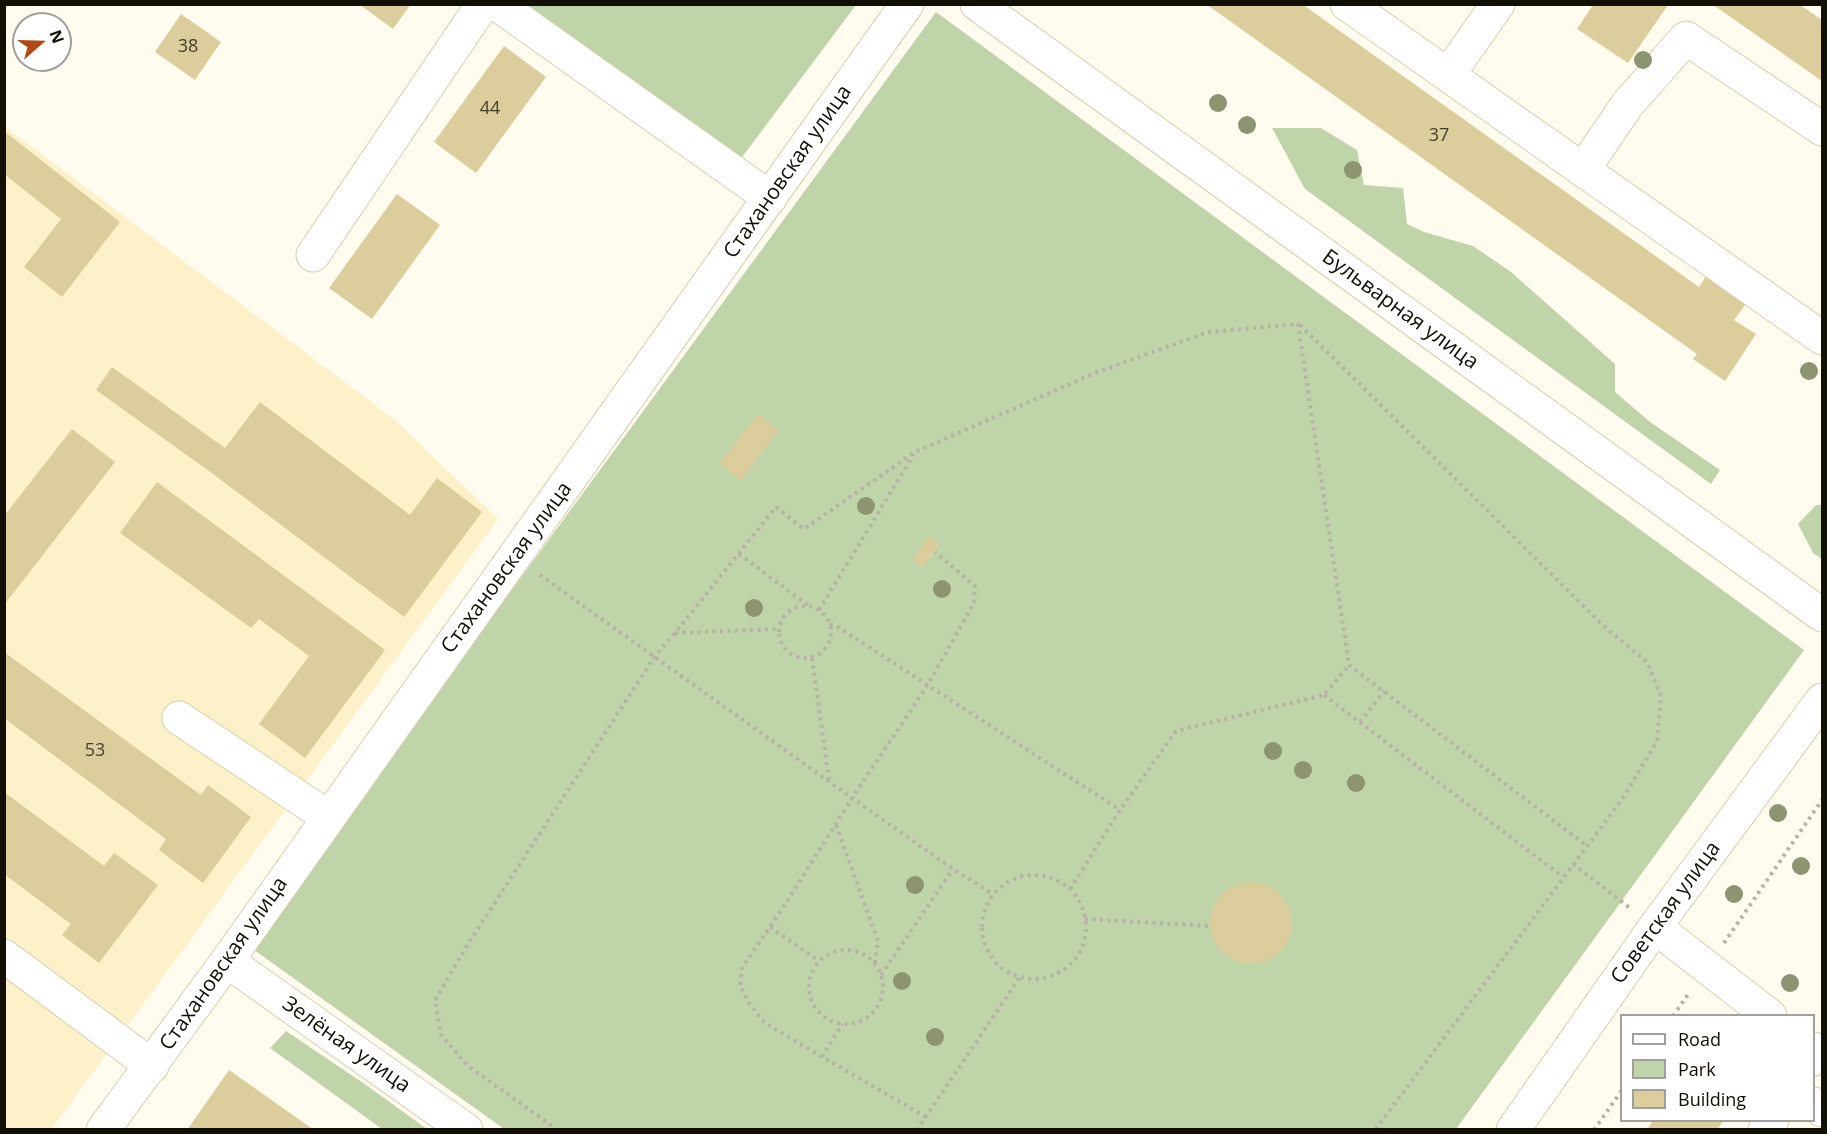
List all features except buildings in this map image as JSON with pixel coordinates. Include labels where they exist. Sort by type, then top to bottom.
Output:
[{"type":"street","points":[[313,255],[483,4]]},
{"type":"street","points":[[497,4],[770,198]]},
{"type":"street","name":"Стахановская улица","points":[[108,1128],[907,4]]},
{"type":"street","name":"Бульварная улица","points":[[976,4],[1822,615]]},
{"type":"street","points":[[1347,4],[1822,338]]},
{"type":"street","points":[[1448,75],[1498,4]]},
{"type":"street","points":[[1583,170],[1627,105],[1686,38],[1822,129]]},
{"type":"street","name":"Советская улица","points":[[1513,1130],[1655,927],[1822,700]]},
{"type":"street","points":[[179,718],[328,817]]},
{"type":"street","points":[[1655,927],[1767,1014]]},
{"type":"street","points":[[4,956],[152,1065]]},
{"type":"street","name":"Зелёная улица","points":[[227,962],[466,1130]]},
{"type":"path","points":[[1298,324],[1349,665],[1587,846]]},
{"type":"path","points":[[558,1130],[468,1066],[441,1035],[435,1000],[475,934],[655,656],[776,507],[804,529],[915,452],[1095,373],[1208,332],[1298,324],[1608,630],[1647,662],[1661,696],[1657,741],[1623,798],[1375,1130]]},
{"type":"path","points":[[819,610],[915,452]]},
{"type":"path","points":[[926,1117],[763,1021],[748,1003],[740,986],[742,968],[927,686],[974,603],[975,586],[934,552]]},
{"type":"path","points":[[739,554],[810,607]]},
{"type":"path","points":[[515,558],[953,869],[993,894]]},
{"type":"path","points":[[830,624],[830,641],[819,654],[812,658],[795,656],[788,652],[780,637],[779,629],[787,613],[803,606],[819,610],[830,624],[835,625],[1120,810]]},
{"type":"path","points":[[675,633],[779,629]]},
{"type":"path","points":[[812,658],[829,781]]},
{"type":"path","points":[[1070,890],[1120,810],[1176,731],[1324,694],[1349,665]]},
{"type":"path","points":[[1360,722],[1384,691]]},
{"type":"path","points":[[1324,694],[1563,877]]},
{"type":"path","points":[[1674,1014],[1822,800]]},
{"type":"path","points":[[836,824],[878,941],[875,964]]},
{"type":"path","points":[[1573,864],[1655,927]]},
{"type":"path","points":[[881,975],[953,869]]},
{"type":"path","points":[[1039,875],[1056,880],[1070,890],[1080,903],[1085,920],[1085,937],[1079,953],[1068,966],[1054,975],[1037,979],[1020,977],[1004,970],[992,958],[984,943],[982,926],[985,909],[993,894],[1006,883],[1022,876],[1039,875]]},
{"type":"path","points":[[1085,920],[1209,926]]},
{"type":"path","points":[[770,927],[819,961]]},
{"type":"path","points":[[841,950],[853,950],[865,955],[875,964],[881,975],[883,988],[880,1000],[873,1011],[864,1019],[842,1024],[821,1014],[813,1005],[809,993],[812,970],[819,961],[841,950]]},
{"type":"path","points":[[917,1130],[1020,977]]},
{"type":"path","points":[[822,1057],[842,1024]]},
{"type":"path","points":[[1594,1130],[1620,1093]]},
{"type":"shaded area","points":[[4,126],[395,420],[498,519],[51,1130],[4,1129]]},
{"type":"green space","points":[[513,5],[856,5],[734,168]]},
{"type":"green space","points":[[936,12],[1804,650],[1456,1129],[504,1129],[250,947]]},
{"type":"green space","points":[[1272,128],[1321,128],[1357,150],[1364,185],[1403,188],[1407,224],[1424,232],[1473,246],[1511,272],[1615,364],[1615,392],[1650,422],[1720,470],[1711,484],[1305,189]]},
{"type":"green space","points":[[1816,505],[1822,505],[1822,559],[1813,553],[1798,524]]},
{"type":"green space","points":[[286,1031],[427,1129],[382,1129],[270,1048]]}]
